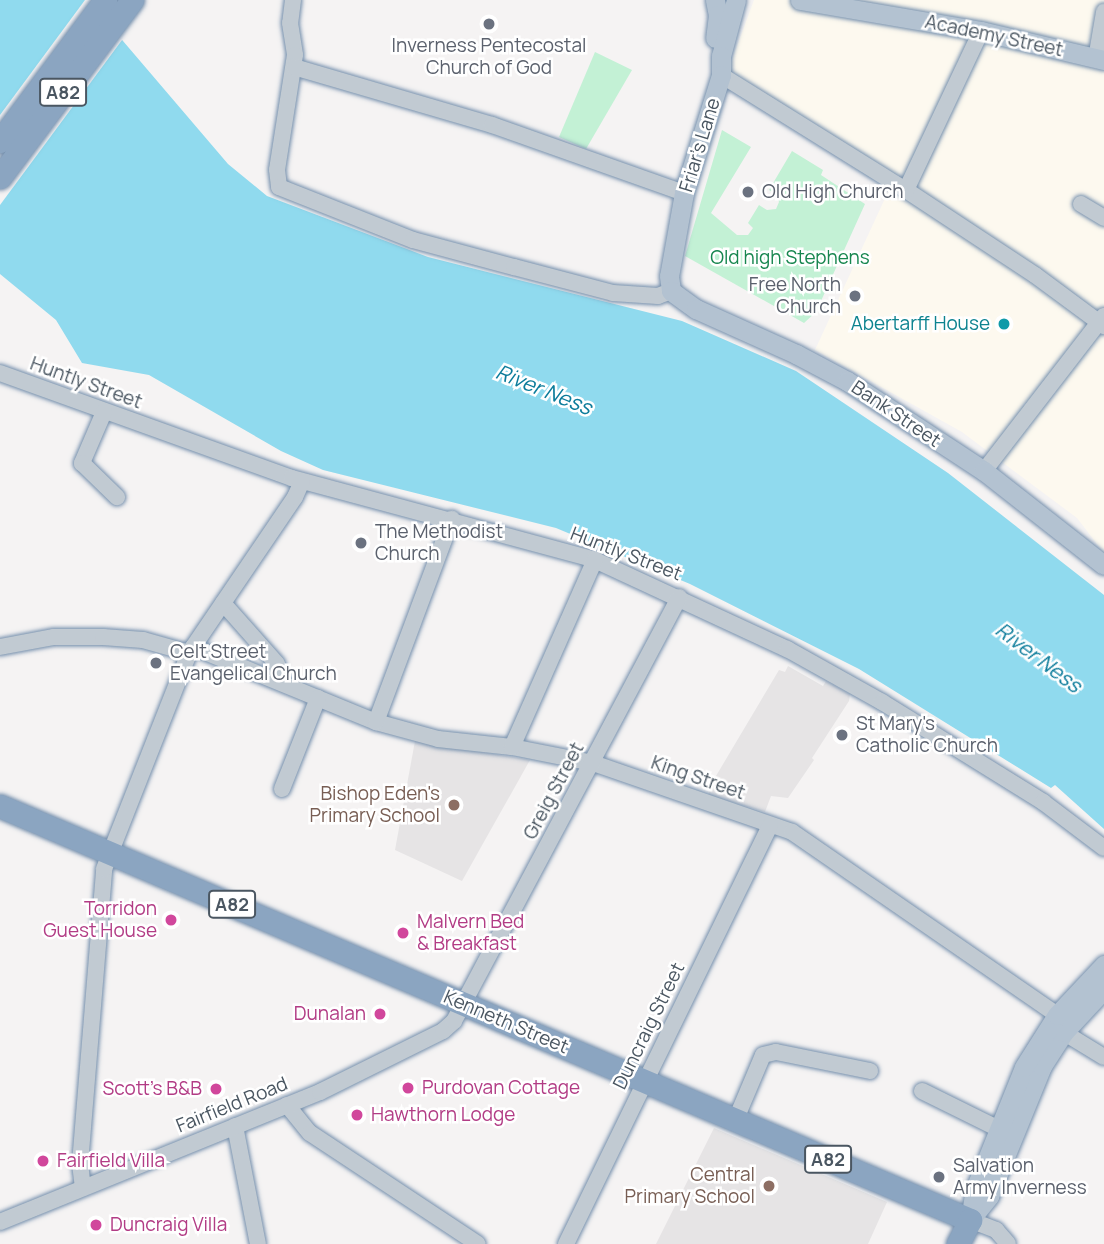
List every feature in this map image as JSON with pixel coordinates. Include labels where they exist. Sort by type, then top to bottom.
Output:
[{"type":"highway","name":"A82","points":[[0,141],[121,3]]},
{"type":"highway","name":"A82","points":[[0,177],[121,3]]},
{"type":"highway","name":"Kenneth Street","points":[[0,806],[970,1220]]},
{"type":"highway","points":[[958,1244],[970,1220]]},
{"type":"main road","points":[[715,0],[718,15],[714,34],[721,66]]},
{"type":"main road","name":"Friar's Lane","points":[[671,291],[668,276],[684,193],[721,66],[736,0]]},
{"type":"main road","name":"Academy Street","points":[[800,0],[981,31],[1100,59]]},
{"type":"main road","name":"Bank Street","points":[[671,291],[696,309],[796,354],[847,382],[984,471],[1104,565]]},
{"type":"main road","points":[[970,1220],[975,1189],[1001,1130],[1024,1067],[1104,965]]},
{"type":"main road","points":[[970,1220],[989,1196],[1060,1024],[1104,989]]},
{"type":"street","points":[[293,0],[290,23],[294,67],[276,179],[279,187],[413,240],[613,293],[658,296],[671,291]]},
{"type":"street","points":[[1100,59],[1104,12]]},
{"type":"street","points":[[906,190],[981,31]]},
{"type":"street","points":[[721,66],[1103,321],[984,471]]},
{"type":"street","points":[[294,67],[492,125],[684,193]]},
{"type":"street","points":[[1081,204],[1104,218]]},
{"type":"street","name":"Huntly Street","points":[[2,377],[23,381],[302,481],[452,519],[595,560],[787,649],[882,702],[1043,802],[1104,848]]},
{"type":"street","points":[[104,412],[82,463],[117,497]]},
{"type":"street","points":[[83,1188],[80,1164],[101,881],[109,852],[191,650],[295,497],[302,481]]},
{"type":"street","points":[[376,722],[452,519]]},
{"type":"street","points":[[512,747],[595,560]]},
{"type":"street","name":"Greig Street","points":[[464,1004],[679,597]]},
{"type":"street","points":[[223,603],[277,664],[281,683]]},
{"type":"street","name":"King Street","points":[[0,647],[54,637],[103,636],[143,640],[191,650],[376,722],[438,739],[512,747],[593,763],[771,826],[802,838],[1104,1057]]},
{"type":"street","points":[[282,789],[318,698]]},
{"type":"street","name":"Duncraig Street","points":[[566,1244],[771,826]]},
{"type":"street","name":"Fairfield Road","points":[[0,1222],[354,1077],[443,1031],[454,1021],[464,1004]]},
{"type":"street","points":[[736,1119],[763,1055],[776,1052],[870,1071]]},
{"type":"street","points":[[922,1091],[1001,1130]]},
{"type":"street","points":[[288,1105],[310,1133],[478,1244]]},
{"type":"street","points":[[235,1126],[258,1244]]},
{"type":"street","name":"Kenneth Street","points":[[970,1220],[996,1230],[1008,1244]]},
{"type":"shaded area","points":[[754,0],[1104,0],[1104,553],[1077,518],[962,432],[815,350],[893,181],[727,73]]},
{"type":"shaded area","points":[[788,666],[823,686],[826,681],[850,694],[849,701],[812,758],[814,760],[788,798],[771,796],[765,812],[708,795],[713,781],[779,670],[785,672]]},
{"type":"shaded area","name":"Bishop Eden's Primary School","points":[[415,741],[530,760],[462,881],[395,850]]},
{"type":"shaded area","name":"Central Primary School","points":[[714,1128],[887,1202],[868,1244],[656,1244]]},
{"type":"green space","points":[[595,52],[632,70],[586,149],[559,137]]},
{"type":"green space","name":"Old high Stephens","points":[[722,130],[751,147],[711,213],[737,235],[748,235],[753,228],[748,223],[759,205],[767,210],[776,209],[779,202],[777,195],[769,190],[792,151],[823,170],[821,175],[865,204],[816,312],[804,323],[685,256]]},
{"type":"water","name":"River Ness","points":[[0,0],[88,0],[228,164],[267,196],[428,257],[682,321],[796,371],[948,473],[1104,595],[1104,829],[1055,785],[1051,788],[859,669],[690,584],[556,528],[323,470],[281,451],[149,375],[82,363],[56,320],[0,274]]},
{"type":"pier","points":[[85,0],[93,0],[125,36],[0,205],[0,115]]},
{"type":"place","name":"Inverness Pentecostal Church of God","points":[[489,24]]},
{"type":"place","name":"Old High Church","points":[[748,192]]},
{"type":"place","name":"Free North Church","points":[[855,296]]},
{"type":"place","name":"Abertarff House","points":[[1004,324]]},
{"type":"place","name":"The Methodist Church","points":[[361,543]]},
{"type":"place","name":"Celt Street Evangelical Church","points":[[156,663]]},
{"type":"place","name":"St Mary's Catholic Church","points":[[842,735]]},
{"type":"place","name":"Bishop Eden's Primary School","points":[[454,805]]},
{"type":"place","name":"Torridon Guest House","points":[[171,920]]},
{"type":"place","name":"Malvern Bed & Breakfast","points":[[403,933]]},
{"type":"place","name":"Dunalan","points":[[380,1014]]},
{"type":"place","name":"Purdovan Cottage","points":[[408,1088]]},
{"type":"place","name":"Scott's B&B","points":[[216,1089]]},
{"type":"place","name":"Hawthorn Lodge","points":[[357,1115]]},
{"type":"place","name":"Fairfield Villa","points":[[43,1161]]},
{"type":"place","name":"Salvation Army Inverness","points":[[939,1177]]},
{"type":"place","name":"Central Primary School","points":[[769,1186]]},
{"type":"place","name":"Duncraig Villa","points":[[96,1225]]}]
